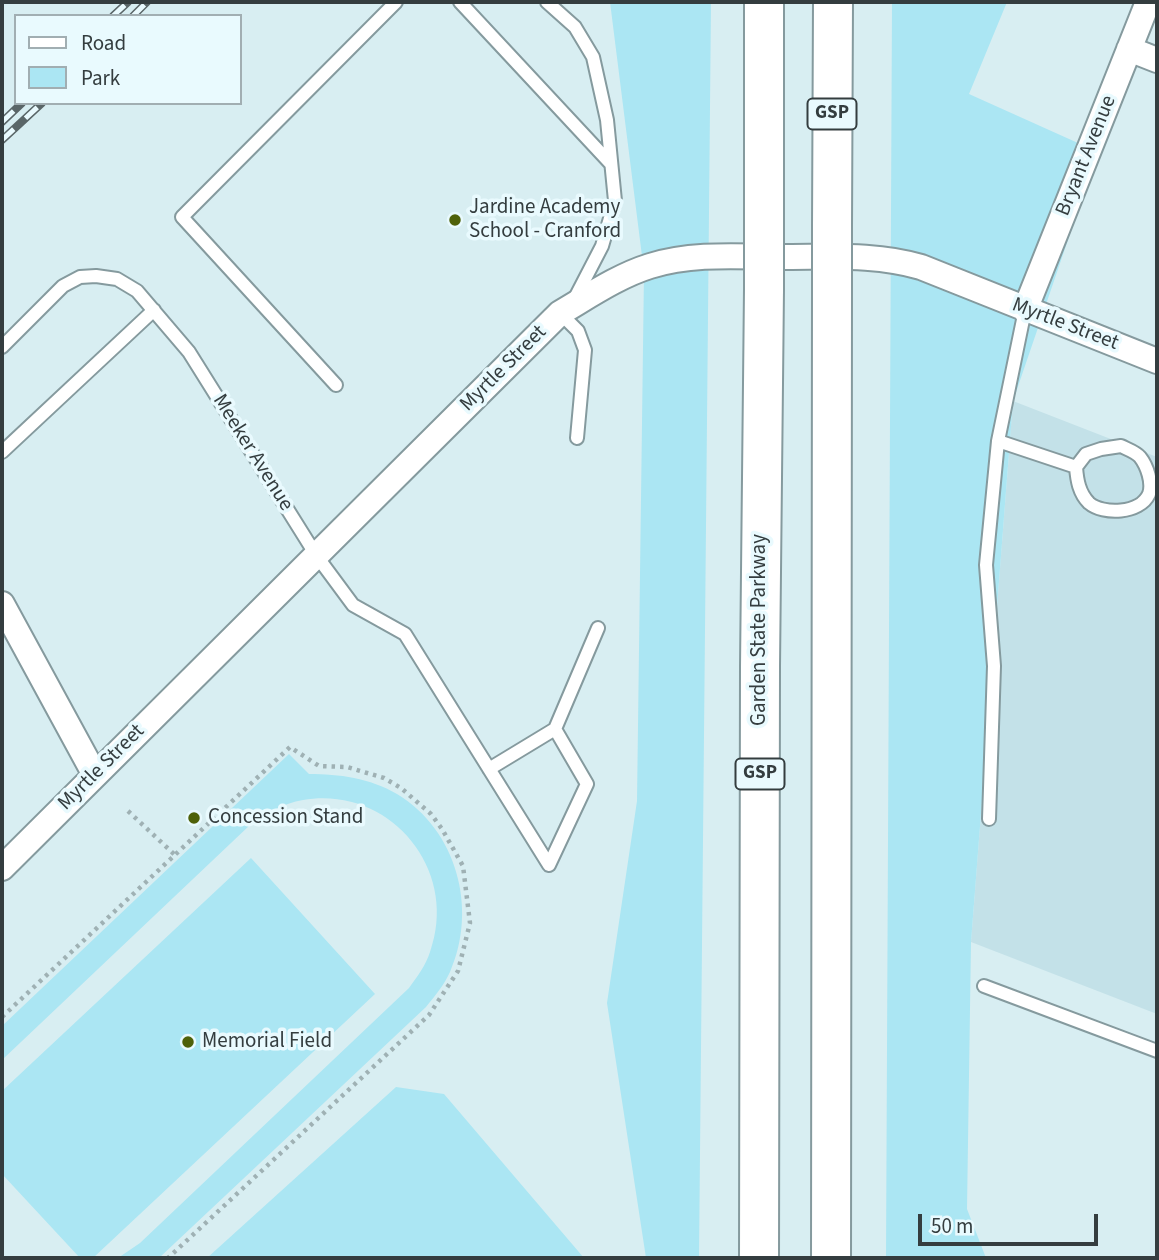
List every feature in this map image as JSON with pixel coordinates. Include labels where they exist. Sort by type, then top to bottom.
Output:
[{"type":"highway","name":"Garden State Parkway","points":[[759,1258],[764,2]]},
{"type":"highway","name":"GSP","points":[[831,1258],[833,2]]},
{"type":"street","name":"Bryant Avenue","points":[[1025,310],[1148,2]]},
{"type":"street","points":[[1129,49],[1157,60]]},
{"type":"street","name":"Myrtle Street","points":[[2,868],[565,310],[601,288],[647,267],[679,259],[715,256],[869,258],[902,261],[1157,361]]},
{"type":"street","points":[[2,604],[95,775]]},
{"type":"lane","points":[[336,385],[182,217],[396,2]]},
{"type":"lane","points":[[460,2],[611,164]]},
{"type":"lane","points":[[547,2],[575,27],[593,57],[607,120],[615,201],[602,246],[565,310],[578,331],[585,350],[577,438]]},
{"type":"lane","name":"Meeker Avenue","points":[[2,347],[63,286],[80,277],[117,279],[137,291],[188,352],[316,555],[353,605],[405,634],[549,865],[587,785],[555,729]]},
{"type":"lane","points":[[2,452],[153,310]]},
{"type":"lane","points":[[989,819],[994,666],[986,565],[999,441],[1025,310]]},
{"type":"lane","points":[[999,441],[1076,467]]},
{"type":"lane","points":[[1121,446],[1140,456],[1150,476],[1153,496],[1131,508],[1113,511],[1098,508],[1088,502],[1079,489],[1076,467],[1086,454],[1121,446]]},
{"type":"lane","points":[[489,769],[555,729],[598,628]]},
{"type":"lane","points":[[984,986],[1157,1051]]},
{"type":"path","points":[[2,1017],[290,747],[319,766],[347,767],[384,779],[401,788],[431,814],[442,828],[463,866],[470,923],[458,971],[429,1014],[168,1258]]},
{"type":"path","points":[[128,811],[175,855]]},
{"type":"shaded area","points":[[1013,401],[1157,457],[1157,1014],[971,942]]},
{"type":"green space","points":[[610,2],[711,2],[699,1258],[646,1258],[607,1003],[637,801],[644,272]]},
{"type":"green space","points":[[892,2],[1007,2],[969,94],[1098,152],[1013,401],[971,942],[967,1209],[986,1258],[886,1258]]},
{"type":"green space","points":[[289,754],[309,774],[354,778],[397,794],[418,809],[435,828],[457,873],[461,897],[462,923],[450,972],[426,1007],[159,1258],[118,1258],[140,1243],[409,988],[430,952],[437,921],[435,891],[426,863],[410,839],[389,820],[363,806],[334,799],[296,801],[250,825],[2,1060],[2,1026]]},
{"type":"green space","name":"Memorial Field","points":[[251,858],[375,994],[93,1258],[80,1258],[2,1174],[2,1091]]},
{"type":"green space","points":[[396,1087],[444,1094],[584,1258],[207,1258]]},
{"type":"railway","points":[[115,14],[128,2]]},
{"type":"railway","points":[[135,14],[147,2]]},
{"type":"railway","points":[[2,122],[20,105]]},
{"type":"railway","points":[[2,140],[40,105]]},
{"type":"place","name":"Jardine Academy School - Cranford","points":[[455,220]]},
{"type":"place","name":"Concession Stand","points":[[194,818]]},
{"type":"place","name":"Memorial Field","points":[[188,1042]]}]
